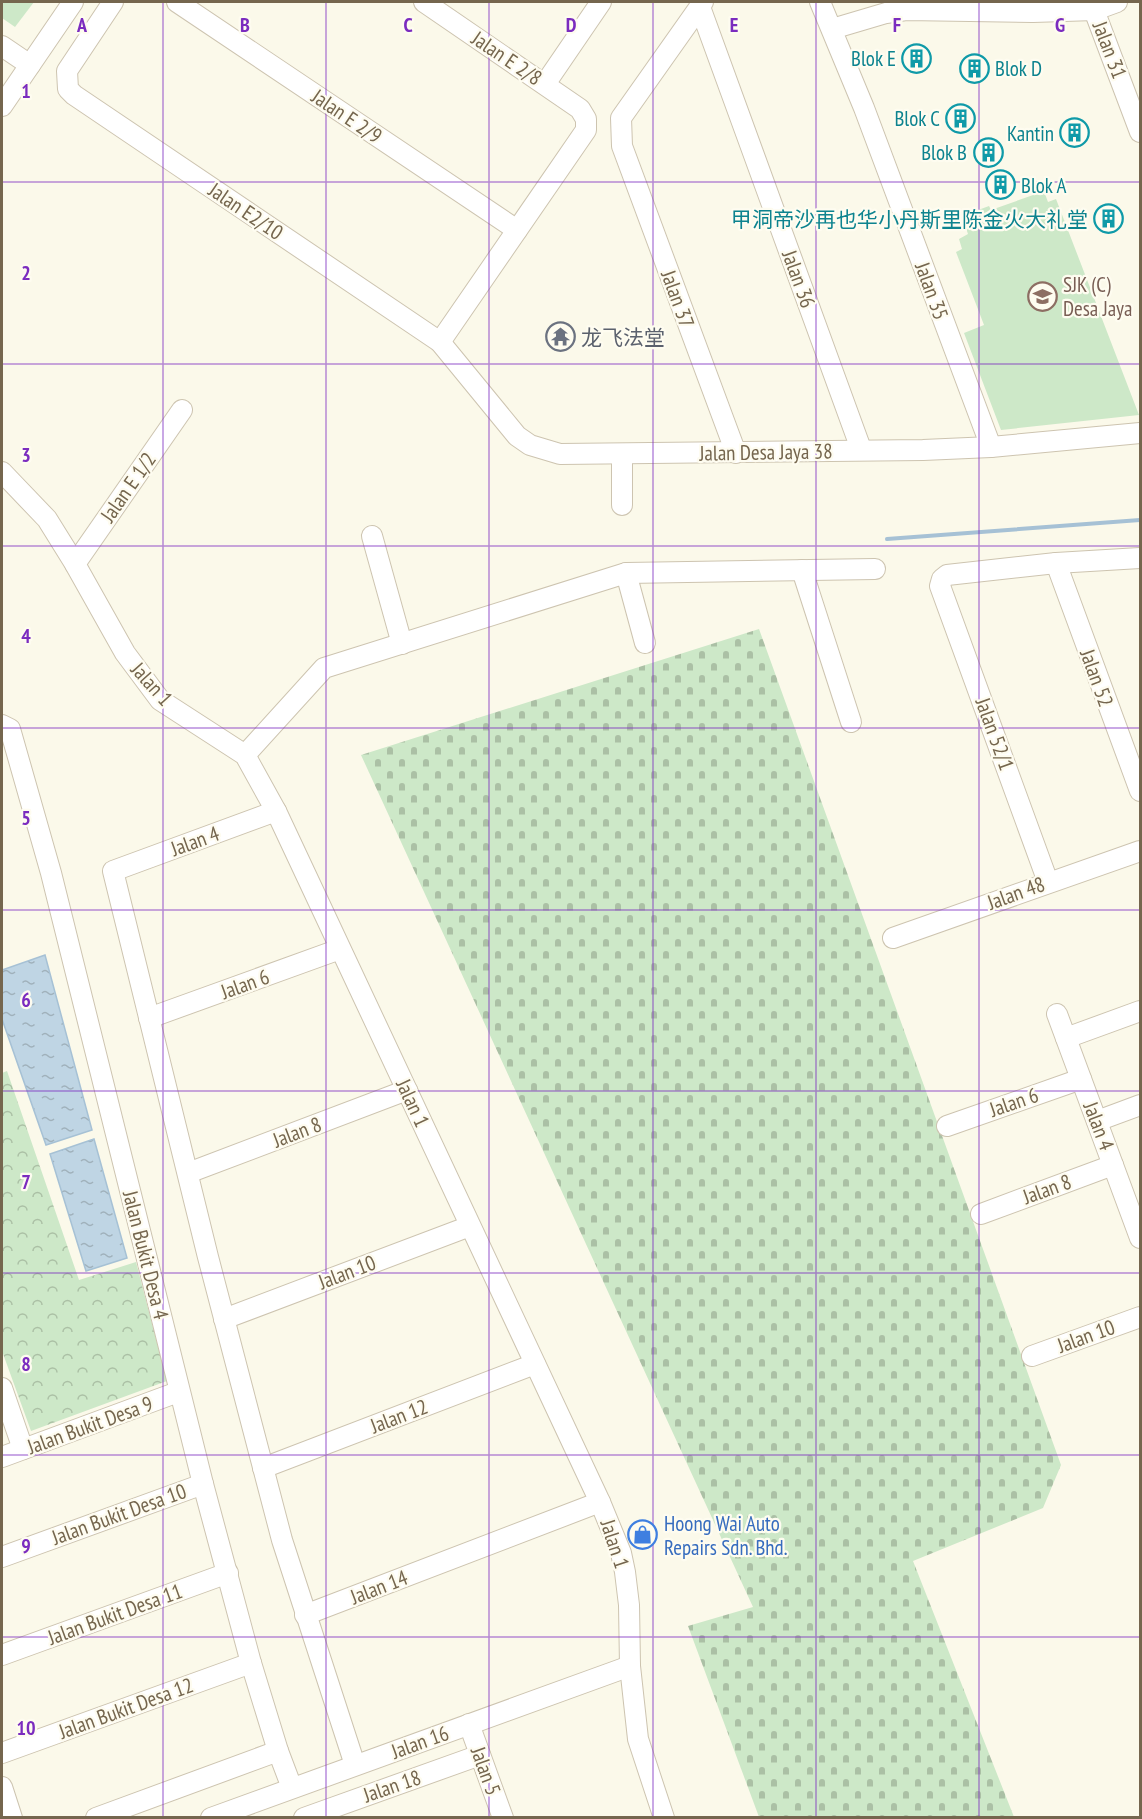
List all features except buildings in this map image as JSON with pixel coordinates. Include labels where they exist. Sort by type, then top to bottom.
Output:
[{"type":"street","points":[[2,106],[74,2]]},
{"type":"street","name":"Jalan E2/10","points":[[113,2],[67,71],[68,89],[440,342]]},
{"type":"street","name":"Jalan E 2/9","points":[[177,2],[518,230]]},
{"type":"street","name":"Jalan E 2/8","points":[[423,2],[446,8],[580,109],[586,118],[586,130],[518,230]]},
{"type":"street","points":[[544,84],[601,2]]},
{"type":"street","name":"Jalan 35","points":[[820,2],[876,140],[991,447]]},
{"type":"street","points":[[832,29],[886,13],[906,10],[965,6],[1033,12],[1117,2]]},
{"type":"street","name":"Jalan 37","points":[[702,4],[621,118],[622,146],[736,453]]},
{"type":"street","name":"Jalan 36","points":[[702,4],[861,449]]},
{"type":"street","name":"Jalan 31","points":[[1093,6],[1140,127]]},
{"type":"street","points":[[2,46],[30,65]]},
{"type":"street","points":[[440,342],[518,230]]},
{"type":"street","name":"Jalan Desa Jaya 38","points":[[440,342],[506,424],[530,445],[560,454],[923,450],[991,447],[1140,434]]},
{"type":"street","name":"Jalan E 1/2","points":[[75,564],[182,410]]},
{"type":"street","points":[[622,454],[622,505]]},
{"type":"street","name":"Jalan 1","points":[[2,472],[47,519],[125,653],[160,700],[245,755],[276,812],[536,1364],[621,1553],[629,1605],[630,1666],[638,1739],[664,1818]]},
{"type":"street","points":[[372,536],[402,644]]},
{"type":"street","points":[[1056,563],[1140,558]]},
{"type":"street","name":"Jalan 52/1","points":[[1048,882],[940,586],[942,579],[947,575],[1056,563]]},
{"type":"street","name":"Jalan 52","points":[[1056,563],[1140,791]]},
{"type":"street","points":[[245,755],[324,668],[626,573],[875,569]]},
{"type":"street","points":[[802,570],[851,722]]},
{"type":"street","points":[[626,573],[645,643]]},
{"type":"street","name":"Jalan Bukit Desa 4","points":[[2,725],[10,729],[51,873],[178,1392],[251,1663],[292,1788]]},
{"type":"street","name":"Jalan 4","points":[[149,1018],[113,871],[276,812]]},
{"type":"street","name":"Jalan 48","points":[[893,938],[1140,851]]},
{"type":"street","name":"Jalan 6","points":[[149,1018],[340,949]]},
{"type":"street","points":[[1065,1038],[1140,1011]]},
{"type":"street","name":"Jalan 4","points":[[1057,1014],[1113,1165],[1136,1213],[1140,1238]]},
{"type":"street","points":[[149,1018],[282,1540],[355,1765]]},
{"type":"street","name":"Jalan 6","points":[[947,1126],[1081,1079]]},
{"type":"street","name":"Jalan 8","points":[[188,1173],[407,1090]]},
{"type":"street","points":[[1097,1121],[1140,1106]]},
{"type":"street","name":"Jalan 8","points":[[981,1214],[1113,1165]]},
{"type":"street","name":"Jalan 10","points":[[224,1319],[470,1226]]},
{"type":"street","name":"Jalan 10","points":[[1032,1356],[1140,1317]]},
{"type":"street","name":"Jalan 12","points":[[263,1468],[536,1364]]},
{"type":"street","points":[[2,1388],[23,1449]]},
{"type":"street","name":"Jalan Bukit Desa 9","points":[[2,1457],[178,1392]]},
{"type":"street","name":"Jalan Bukit Desa 10","points":[[2,1557],[203,1484]]},
{"type":"street","name":"Jalan 14","points":[[305,1615],[600,1502]]},
{"type":"street","name":"Jalan Bukit Desa 11","points":[[2,1654],[228,1573]]},
{"type":"street","name":"Jalan Bukit Desa 12","points":[[2,1753],[251,1663]]},
{"type":"street","name":"Jalan 16","points":[[211,1818],[630,1666]]},
{"type":"street","name":"Jalan 5","points":[[468,1724],[502,1818]]},
{"type":"street","points":[[96,1818],[278,1751]]},
{"type":"street","name":"Jalan 18","points":[[304,1818],[480,1755]]},
{"type":"street","points":[[2,1787],[12,1818]]},
{"type":"green space","points":[[2,2],[34,2],[15,27],[2,18]]},
{"type":"green space","points":[[1036,194],[1045,194],[1048,202],[1056,199],[1139,415],[1001,430],[964,333],[984,325],[956,252],[962,249],[959,239],[968,234],[962,216],[989,206],[991,210]]},
{"type":"green space","points":[[759,629],[1061,1465],[1043,1508],[913,1561],[1014,1817],[759,1817],[688,1626],[753,1607],[361,755]]},
{"type":"green space","points":[[7,1071],[79,1280],[136,1262],[167,1381],[31,1431],[2,1351],[2,1073]]},
{"type":"water","points":[[45,955],[92,1130],[46,1145],[2,1019],[2,970]]},
{"type":"water","points":[[94,1139],[127,1258],[86,1271],[50,1154]]},
{"type":"waterway","points":[[887,539],[1140,520]]},
{"type":"place","name":"Blok E","points":[[917,58]]},
{"type":"place","name":"Blok D","points":[[974,68]]},
{"type":"place","name":"Blok C","points":[[961,118]]},
{"type":"place","name":"Kantin","points":[[1075,133]]},
{"type":"place","name":"Blok B","points":[[988,152]]},
{"type":"place","name":"Blok A","points":[[1000,185]]},
{"type":"place","name":"甲洞帝沙再也华小丹斯里陈金火大礼堂","points":[[1109,219]]},
{"type":"place","name":"SJK (C) Desa Jaya","points":[[1042,296]]},
{"type":"place","name":"龙飞法堂","points":[[560,337]]},
{"type":"place","name":"Hoong Wai Auto Repairs Sdn. Bhd.","points":[[643,1535]]}]
